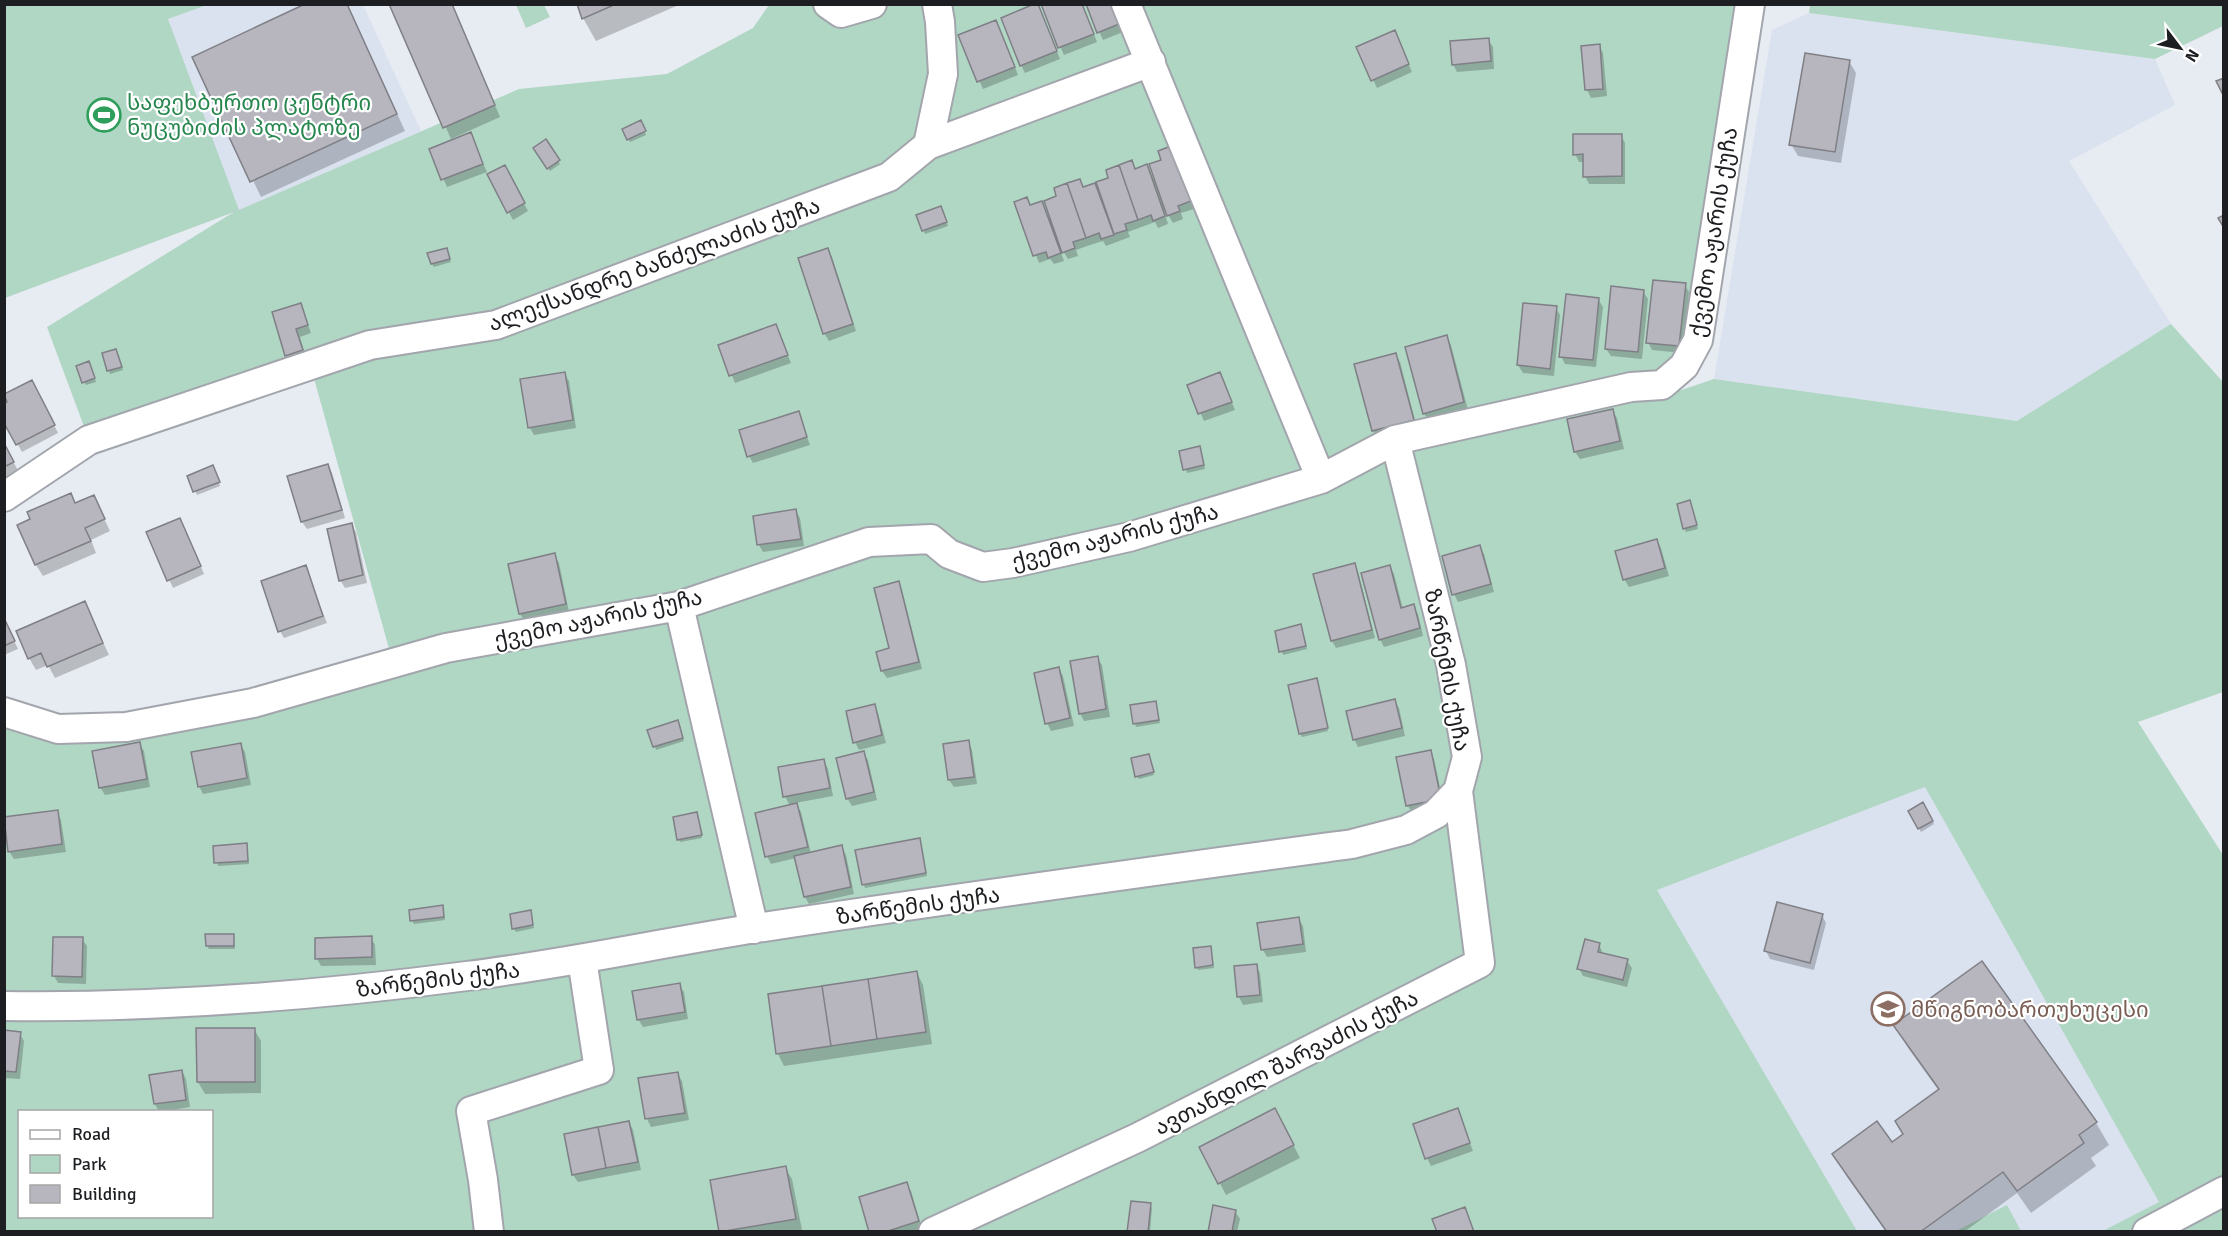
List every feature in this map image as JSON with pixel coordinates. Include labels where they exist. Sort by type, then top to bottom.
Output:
[{"type":"street","points":[[828,4],[841,13],[872,4]]},
{"type":"street","points":[[928,145],[943,74],[937,4]]},
{"type":"street","points":[[1126,4],[1321,479]]},
{"type":"street","name":"ქვემო აჟარის ქუჩა","points":[[4,712],[58,729],[126,727],[253,703],[446,648],[679,606],[869,542],[931,538],[949,554],[983,567],[1013,563],[1129,537],[1321,479],[1395,440],[1631,387],[1662,385],[1684,366],[1698,340],[1750,4]]},
{"type":"street","name":"ალექსანდრე ბანძელაძის ქუჩა","points":[[4,497],[89,440],[370,345],[496,325],[888,177],[928,145],[1151,62]]},
{"type":"street","name":"ზარწემის ქუჩა","points":[[4,1006],[126,1006],[322,993],[470,976],[754,929],[1352,844],[1406,830],[1436,814],[1458,791],[1467,758],[1451,664],[1395,440]]},
{"type":"street","points":[[679,606],[754,929]]},
{"type":"street","name":"ავთანდილ შარვაძის ქუჩა","points":[[933,1232],[1137,1138],[1480,963],[1458,791]]},
{"type":"street","points":[[489,1232],[471,1111],[599,1070],[582,959]]},
{"type":"street","points":[[2147,1232],[2223,1191]]},
{"type":"shaded area","points":[[207,5],[363,5],[421,131],[238,211],[168,19]]},
{"type":"shaded area","points":[[1809,13],[2155,59],[2175,105],[2069,161],[2171,324],[2017,421],[1714,379],[1772,30]]},
{"type":"shaded area","name":"მწიგნობართუხუცესი","points":[[1925,787],[2159,1202],[2105,1231],[1857,1231],[1657,890]]},
{"type":"green space","points":[[4,5],[207,5],[168,19],[239,210],[519,89],[667,74],[753,28],[769,5],[1736,5],[1692,340],[1679,358],[1632,387],[1652,400],[1714,379],[2017,421],[2171,324],[2223,382],[2223,692],[2138,722],[2223,855],[2223,1231],[2103,1231],[2159,1202],[1925,787],[1657,890],[1857,1231],[5,1231],[5,712],[58,729],[393,663],[310,364],[89,440],[47,327],[234,212],[5,298]]},
{"type":"green space","points":[[516,5],[544,5],[550,17],[526,28]]},
{"type":"green space","points":[[1810,5],[2223,5],[2223,26],[2155,59],[1809,13]]},
{"type":"green space","points":[[2007,1205],[2021,1231],[1956,1231]]},
{"type":"building","points":[[305,4],[347,4],[397,114],[250,182],[192,57]]},
{"type":"building","points":[[389,4],[452,4],[495,105],[443,128]]},
{"type":"building","points":[[577,4],[616,4],[582,19]]},
{"type":"building","points":[[1038,4],[1057,51],[1020,66],[1001,18]]},
{"type":"building","points":[[1041,4],[1082,4],[1094,34],[1058,48]]},
{"type":"building","points":[[1086,4],[1117,4],[1124,22],[1097,33]]},
{"type":"building","points":[[996,20],[1015,67],[977,82],[958,35]]},
{"type":"building","points":[[1395,30],[1409,64],[1371,81],[1356,47]]},
{"type":"building","points":[[1489,38],[1491,61],[1452,65],[1450,41]]},
{"type":"building","points":[[1600,44],[1603,89],[1585,90],[1581,46]]},
{"type":"building","points":[[1805,53],[1850,60],[1835,152],[1789,145]]},
{"type":"building","points":[[2224,78],[2224,97],[2216,81]]},
{"type":"building","points":[[641,120],[646,131],[627,140],[622,129]]},
{"type":"building","points":[[471,132],[483,164],[441,180],[429,149]]},
{"type":"building","points":[[1573,134],[1622,134],[1622,176],[1583,177],[1583,154],[1573,155]]},
{"type":"building","points":[[546,139],[560,160],[547,169],[533,148]]},
{"type":"building","points":[[1171,146],[1191,201],[1178,206],[1180,211],[1167,216],[1149,164],[1161,160],[1158,151]]},
{"type":"building","points":[[1132,160],[1135,169],[1147,164],[1165,216],[1153,221],[1151,215],[1138,220],[1119,165]]},
{"type":"building","points":[[505,165],[525,203],[507,213],[487,174]]},
{"type":"building","points":[[1119,165],[1138,220],[1125,224],[1127,230],[1114,234],[1096,182],[1108,178],[1106,170]]},
{"type":"building","points":[[1080,179],[1083,187],[1095,183],[1114,235],[1101,239],[1099,233],[1086,238],[1067,183]]},
{"type":"building","points":[[1067,183],[1086,238],[1073,242],[1075,248],[1062,253],[1044,201],[1056,196],[1054,188]]},
{"type":"building","points":[[1027,197],[1030,205],[1042,201],[1061,253],[1048,258],[1046,252],[1033,256],[1014,202]]},
{"type":"building","points":[[941,206],[947,222],[922,231],[916,215]]},
{"type":"building","points":[[2224,215],[2224,228],[2218,218]]},
{"type":"building","points":[[447,248],[450,259],[431,264],[427,253]]},
{"type":"building","points":[[828,248],[853,324],[823,334],[798,258]]},
{"type":"building","points":[[1653,280],[1686,283],[1679,346],[1646,343]]},
{"type":"building","points":[[1611,286],[1644,290],[1638,352],[1605,349]]},
{"type":"building","points":[[1566,294],[1599,298],[1593,360],[1559,357]]},
{"type":"building","points":[[301,303],[308,325],[296,329],[303,350],[285,356],[272,312]]},
{"type":"building","points":[[1523,303],[1557,306],[1550,369],[1517,365]]},
{"type":"building","points":[[776,324],[788,355],[729,376],[718,345]]},
{"type":"building","points":[[1447,335],[1464,402],[1423,414],[1405,347]]},
{"type":"building","points":[[116,349],[122,367],[107,371],[102,353]]},
{"type":"building","points":[[1396,353],[1414,420],[1372,431],[1354,364]]},
{"type":"building","points":[[89,361],[95,378],[82,383],[76,366]]},
{"type":"building","points":[[565,372],[573,420],[528,428],[520,379]]},
{"type":"building","points":[[1220,372],[1232,402],[1198,414],[1187,385]]},
{"type":"building","points":[[32,380],[55,425],[16,445],[4,423],[4,403],[7,402],[4,394]]},
{"type":"building","points":[[1613,409],[1620,441],[1574,452],[1567,419]]},
{"type":"building","points":[[799,411],[807,437],[747,457],[739,430]]},
{"type":"building","points":[[4,443],[14,462],[4,467]]},
{"type":"building","points":[[1200,446],[1204,465],[1183,470],[1179,451]]},
{"type":"building","points":[[328,464],[342,510],[301,522],[287,476]]},
{"type":"building","points":[[213,465],[220,482],[193,492],[187,476]]},
{"type":"building","points":[[71,493],[75,503],[94,495],[105,519],[85,528],[91,541],[35,565],[17,525],[30,519],[27,512]]},
{"type":"building","points":[[1690,500],[1697,525],[1683,529],[1677,504]]},
{"type":"building","points":[[796,509],[801,539],[757,545],[753,516]]},
{"type":"building","points":[[180,518],[201,566],[167,581],[146,532]]},
{"type":"building","points":[[352,523],[363,575],[339,581],[327,529]]},
{"type":"building","points":[[1657,539],[1665,568],[1623,580],[1615,551]]},
{"type":"building","points":[[1480,545],[1491,584],[1452,595],[1442,556]]},
{"type":"building","points":[[555,553],[566,604],[519,614],[508,564]]},
{"type":"building","points":[[1355,563],[1372,630],[1331,641],[1313,574]]},
{"type":"building","points":[[306,565],[323,616],[278,632],[261,581]]},
{"type":"building","points":[[1390,565],[1401,608],[1414,604],[1420,628],[1379,640],[1361,573]]},
{"type":"building","points":[[899,581],[919,662],[881,671],[876,652],[889,648],[874,588]]},
{"type":"building","points":[[85,601],[103,643],[47,667],[41,653],[28,659],[16,631]]},
{"type":"building","points":[[4,618],[15,641],[4,646]]},
{"type":"building","points":[[1301,624],[1306,646],[1279,652],[1275,631]]},
{"type":"building","points":[[1098,656],[1106,709],[1079,714],[1070,661]]},
{"type":"building","points":[[1059,667],[1070,718],[1045,724],[1034,673]]},
{"type":"building","points":[[1317,678],[1328,728],[1299,734],[1288,685]]},
{"type":"building","points":[[1395,699],[1402,728],[1353,740],[1346,711]]},
{"type":"building","points":[[1156,701],[1159,720],[1133,724],[1130,705]]},
{"type":"building","points":[[875,704],[882,735],[853,743],[846,711]]},
{"type":"building","points":[[678,720],[683,738],[653,747],[647,730]]},
{"type":"building","points":[[969,740],[974,777],[948,780],[943,744]]},
{"type":"building","points":[[140,742],[147,779],[99,788],[92,751]]},
{"type":"building","points":[[241,743],[247,778],[198,787],[191,752]]},
{"type":"building","points":[[1431,750],[1441,799],[1406,806],[1396,757]]},
{"type":"building","points":[[864,751],[874,792],[846,799],[836,758]]},
{"type":"building","points":[[1149,754],[1154,772],[1135,777],[1131,758]]},
{"type":"building","points":[[824,759],[830,788],[783,797],[778,767]]},
{"type":"building","points":[[1923,802],[1933,821],[1918,829],[1908,811]]},
{"type":"building","points":[[797,803],[808,847],[765,857],[755,813]]},
{"type":"building","points":[[58,810],[62,844],[8,852],[4,817]]},
{"type":"building","points":[[697,812],[702,835],[677,840],[673,817]]},
{"type":"building","points":[[920,838],[926,873],[862,885],[855,850]]},
{"type":"building","points":[[247,843],[248,861],[214,863],[213,846]]},
{"type":"building","points":[[842,845],[851,887],[804,897],[794,856]]},
{"type":"building","points":[[1777,902],[1823,914],[1810,963],[1764,951]]},
{"type":"building","points":[[443,905],[444,917],[410,921],[409,910]]},
{"type":"building","points":[[531,910],[533,925],[512,929],[510,914]]},
{"type":"building","points":[[1299,917],[1303,944],[1261,950],[1257,923]]},
{"type":"building","points":[[205,934],[234,934],[234,946],[206,946]]},
{"type":"building","points":[[372,936],[372,957],[315,959],[315,938]]},
{"type":"building","points":[[53,937],[83,937],[82,977],[52,976]]},
{"type":"building","points":[[1585,939],[1600,943],[1598,952],[1628,959],[1623,980],[1577,969]]},
{"type":"building","points":[[1211,946],[1213,965],[1195,968],[1193,948]]},
{"type":"building","points":[[1982,961],[2097,1122],[2079,1135],[2084,1143],[2017,1191],[2003,1172],[1920,1232],[1887,1232],[1832,1154],[1877,1121],[1892,1142],[1903,1134],[1895,1121],[1939,1089],[1893,1025]]},
{"type":"building","points":[[1257,964],[1260,995],[1237,997],[1234,966]]},
{"type":"building","points":[[917,971],[926,1032],[877,1039],[868,979]]},
{"type":"building","points":[[868,979],[877,1039],[831,1046],[822,986]]},
{"type":"building","points":[[680,983],[685,1012],[637,1020],[632,991]]},
{"type":"building","points":[[822,986],[831,1046],[776,1054],[768,994]]},
{"type":"building","points":[[196,1028],[255,1028],[255,1082],[197,1082]]},
{"type":"building","points":[[4,1030],[21,1032],[16,1072],[4,1071]]},
{"type":"building","points":[[182,1070],[186,1100],[154,1104],[149,1075]]},
{"type":"building","points":[[678,1072],[685,1113],[645,1119],[638,1078]]},
{"type":"building","points":[[1275,1108],[1294,1145],[1218,1184],[1199,1147]]},
{"type":"building","points":[[1458,1108],[1470,1143],[1425,1159],[1413,1124]]},
{"type":"building","points":[[629,1121],[638,1162],[606,1168],[598,1127]]},
{"type":"building","points":[[598,1127],[606,1168],[572,1175],[564,1134]]},
{"type":"building","points":[[786,1166],[796,1219],[719,1232],[710,1180]]},
{"type":"building","points":[[907,1182],[919,1221],[885,1232],[869,1232],[859,1197]]},
{"type":"building","points":[[1131,1201],[1151,1203],[1148,1232],[1127,1232]]},
{"type":"building","points":[[1213,1205],[1236,1210],[1232,1232],[1208,1232]]},
{"type":"building","points":[[1465,1207],[1474,1232],[1437,1232],[1432,1219]]},
{"type":"place","name":"საფეხბურთო ცენტრი ნუცუბიძის პლატოზე","points":[[104,115]]},
{"type":"place","name":"მწიგნობართუხუცესი","points":[[1888,1009]]}]
